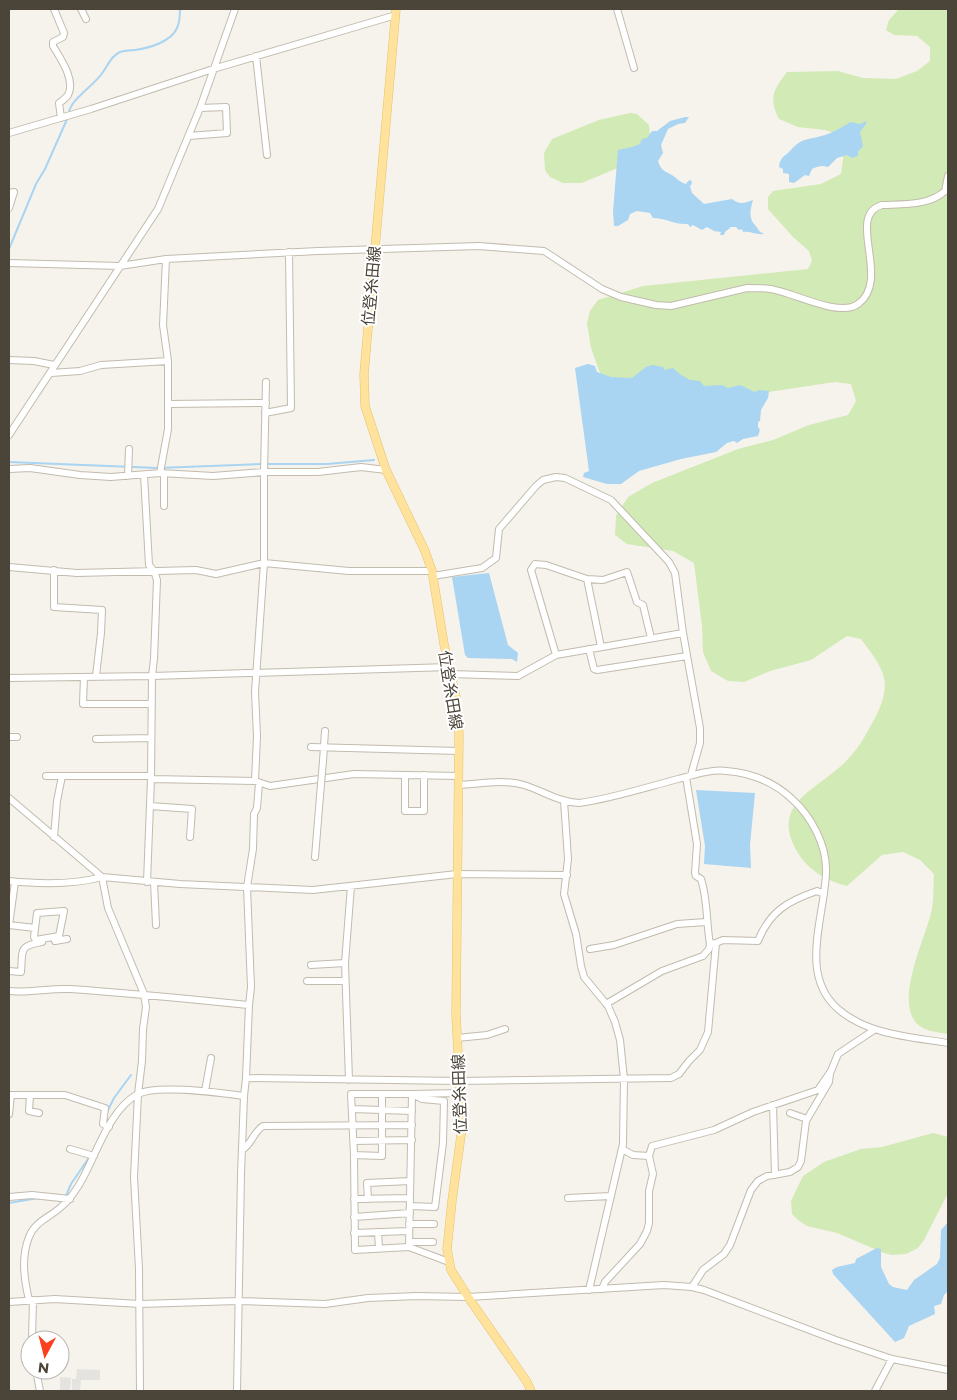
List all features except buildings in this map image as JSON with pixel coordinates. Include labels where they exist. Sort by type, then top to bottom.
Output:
[{"type":"main road","name":"位登糸田線","points":[[396,12],[382,189],[374,249],[364,374],[365,406],[386,470],[425,551],[433,573],[456,698],[459,734],[457,1038],[462,1128],[447,1249],[451,1270],[531,1391]]},
{"type":"street","points":[[56,9],[64,33],[63,37],[53,42],[53,46],[69,76],[70,87],[68,95],[59,103],[61,118]]},
{"type":"street","points":[[81,9],[86,19]]},
{"type":"street","points":[[9,435],[51,373],[54,365],[102,297],[158,209],[200,108],[235,9]]},
{"type":"street","points":[[617,9],[634,68]]},
{"type":"street","points":[[9,132],[61,118],[396,12]]},
{"type":"street","points":[[256,56],[267,155]]},
{"type":"street","points":[[189,136],[227,133],[226,107],[200,108]]},
{"type":"street","points":[[9,263],[120,266],[166,259],[289,252],[479,246],[544,251],[602,289],[629,300],[656,305],[672,306],[747,288],[758,288],[771,289],[834,308],[846,309],[859,304],[867,296],[872,283],[867,230],[870,213],[882,205],[926,202],[934,199],[945,191],[948,176]]},
{"type":"street","points":[[9,192],[14,192],[9,208]]},
{"type":"street","points":[[266,413],[291,408],[289,252]]},
{"type":"street","points":[[164,506],[162,473],[168,429],[168,361],[163,325],[166,259]]},
{"type":"street","points":[[9,360],[34,361],[54,365]]},
{"type":"street","points":[[51,373],[80,371],[101,365],[168,361]]},
{"type":"street","points":[[238,1391],[242,1150],[251,987],[248,888],[253,849],[254,814],[257,808],[258,736],[256,692],[264,563],[266,382]]},
{"type":"street","points":[[168,404],[266,403]]},
{"type":"street","points":[[128,476],[129,449]]},
{"type":"street","points":[[9,469],[30,468],[80,475],[128,476],[162,473],[213,476],[264,472],[318,472],[361,467],[386,470]]},
{"type":"street","points":[[144,475],[149,565],[154,571],[157,580],[152,676],[150,806],[150,882],[156,925]]},
{"type":"street","points":[[9,567],[77,573],[196,570],[216,574],[264,563],[349,571],[433,573],[482,568],[496,558],[499,529],[536,486],[543,480],[556,477],[565,478],[611,500],[669,562],[675,573],[683,633],[700,728],[700,742],[689,776],[697,844],[695,873],[701,879],[705,891],[706,922],[713,944],[709,1025],[700,1050],[689,1060],[679,1074],[671,1078],[460,1081],[246,1078]]},
{"type":"street","points":[[556,655],[531,570],[532,566],[538,564],[587,579],[602,580],[627,572],[637,602],[643,605],[651,638]]},
{"type":"street","points":[[54,570],[54,607],[102,610],[96,676]]},
{"type":"street","points":[[587,579],[601,647]]},
{"type":"street","points":[[9,678],[257,672],[450,670],[518,676],[556,655],[683,633]]},
{"type":"street","points":[[589,649],[594,669],[597,670],[687,656]]},
{"type":"street","points":[[84,676],[82,704],[152,704]]},
{"type":"street","points":[[315,857],[325,731]]},
{"type":"street","points":[[9,737],[17,737]]},
{"type":"street","points":[[96,738],[152,738]]},
{"type":"street","points":[[311,747],[459,751]]},
{"type":"street","points":[[458,785],[517,784],[569,802],[585,802],[689,776],[724,770],[745,774],[772,785],[798,805],[816,830],[822,849],[826,870],[816,946],[816,960],[822,987],[828,999],[847,1016],[874,1030],[948,1043]]},
{"type":"street","points":[[46,776],[257,782],[270,786],[354,774],[458,776]]},
{"type":"street","points":[[404,775],[405,811],[424,811],[424,775]]},
{"type":"street","points":[[54,837],[57,801],[62,776]]},
{"type":"street","points":[[9,798],[102,877],[108,908],[144,994],[146,1007],[138,1094],[134,1177],[140,1304],[140,1391]]},
{"type":"street","points":[[564,801],[568,858],[564,894],[576,934],[582,972],[606,1004],[615,1022],[620,1040],[624,1079],[622,1149],[589,1290]]},
{"type":"street","points":[[150,806],[192,809],[190,837]]},
{"type":"street","points":[[35,928],[9,925],[12,881],[28,883],[66,882],[92,880],[102,877],[150,882],[313,890],[457,874],[567,875]]},
{"type":"street","points":[[349,1080],[345,963],[351,886]]},
{"type":"street","points":[[606,1004],[662,971],[703,956],[713,944],[723,940],[758,940],[764,925],[790,902],[817,891],[824,894]]},
{"type":"street","points":[[64,911],[60,936],[36,940],[34,937],[35,928],[37,913],[64,911]]},
{"type":"street","points":[[590,949],[614,945],[677,924],[706,922]]},
{"type":"street","points":[[9,971],[20,972],[24,948],[27,944],[67,939]]},
{"type":"street","points":[[311,965],[345,963]]},
{"type":"street","points":[[307,981],[345,981]]},
{"type":"street","points":[[9,991],[27,992],[67,988],[249,1005]]},
{"type":"street","points":[[457,1038],[487,1035],[505,1029]]},
{"type":"street","points":[[602,1289],[605,1282],[640,1244],[647,1231],[649,1224],[648,1191],[653,1174],[649,1156],[652,1146],[714,1130],[753,1112],[818,1090],[831,1071],[838,1054],[874,1030]]},
{"type":"street","points":[[205,1091],[211,1058]]},
{"type":"street","points":[[692,1286],[703,1270],[724,1254],[730,1245],[751,1190],[758,1181],[767,1176],[790,1172],[798,1167],[801,1161],[807,1119],[829,1082],[831,1071]]},
{"type":"street","points":[[32,1330],[31,1300],[23,1278],[26,1245],[30,1234],[39,1223],[61,1208],[70,1199],[122,1105],[138,1094],[148,1091],[205,1091],[244,1096]]},
{"type":"street","points":[[433,1242],[355,1250],[354,1140],[351,1094],[460,1093]]},
{"type":"street","points":[[354,1156],[382,1156],[382,1094]]},
{"type":"street","points":[[409,1244],[412,1094]]},
{"type":"street","points":[[354,1217],[435,1207],[443,1144],[444,1100],[422,1099],[412,1094]]},
{"type":"street","points":[[9,1114],[10,1095],[65,1095],[105,1108],[103,1124],[109,1127]]},
{"type":"street","points":[[30,1095],[28,1111],[39,1113]]},
{"type":"street","points":[[773,1105],[775,1175]]},
{"type":"street","points":[[352,1109],[412,1110]]},
{"type":"street","points":[[790,1113],[807,1119]]},
{"type":"street","points":[[242,1150],[249,1146],[259,1128],[264,1126],[412,1125]]},
{"type":"street","points":[[354,1140],[412,1140]]},
{"type":"street","points":[[70,1149],[94,1156]]},
{"type":"street","points":[[622,1149],[633,1155],[649,1156]]},
{"type":"street","points":[[368,1199],[367,1183],[410,1181]]},
{"type":"street","points":[[9,1196],[32,1195],[70,1199]]},
{"type":"street","points":[[568,1198],[611,1196]]},
{"type":"street","points":[[354,1199],[410,1198]]},
{"type":"street","points":[[354,1233],[378,1232],[434,1224]]},
{"type":"street","points":[[378,1232],[379,1248]]},
{"type":"street","points":[[409,1244],[449,1262]]},
{"type":"street","points":[[9,1302],[55,1299],[140,1304],[238,1301],[325,1304],[368,1298],[417,1296],[468,1297],[664,1285],[692,1286],[892,1359],[948,1370]]},
{"type":"street","points":[[875,1391],[892,1359]]},
{"type":"green space","points":[[899,9],[948,9],[948,1034],[921,1027],[914,1020],[910,1009],[909,996],[914,965],[932,909],[934,874],[920,860],[903,852],[882,855],[847,886],[826,878],[807,865],[798,853],[790,836],[789,821],[793,809],[801,798],[837,770],[852,754],[864,738],[881,706],[885,682],[874,657],[861,639],[847,636],[811,660],[770,671],[744,682],[728,681],[711,671],[703,652],[702,626],[694,563],[673,551],[627,544],[615,535],[616,516],[628,497],[652,483],[738,449],[773,440],[809,425],[848,415],[856,401],[851,384],[835,382],[728,398],[601,376],[591,348],[587,323],[590,311],[598,300],[643,286],[808,269],[812,261],[809,251],[793,237],[768,209],[768,197],[773,191],[821,184],[841,174],[844,151],[840,135],[825,130],[798,127],[779,119],[774,105],[774,94],[787,72],[838,71],[863,78],[896,79],[917,71],[930,61],[930,47],[917,36],[894,35],[886,30],[889,20]]},
{"type":"green space","points":[[630,113],[637,114],[649,125],[650,137],[634,161],[582,183],[563,183],[550,177],[545,170],[544,153],[552,139],[599,120]]},
{"type":"green space","points":[[933,1133],[948,1137],[948,1193],[918,1248],[906,1254],[892,1255],[884,1253],[837,1233],[807,1226],[792,1214],[791,1201],[803,1176],[824,1162],[861,1149],[882,1147]]},
{"type":"shaded area","points":[[77,1369],[100,1370],[100,1380],[81,1380],[80,1391],[72,1391],[72,1379],[76,1379]]},
{"type":"shaded area","points":[[71,1378],[70,1391],[60,1391],[60,1380],[70,1380]]},
{"type":"water","points":[[689,117],[685,123],[668,129],[661,145],[663,153],[658,161],[660,167],[686,184],[691,180],[692,193],[704,204],[732,199],[742,203],[753,200],[751,218],[759,231],[764,234],[743,232],[742,229],[739,230],[736,227],[731,227],[724,235],[720,235],[721,232],[707,227],[702,230],[693,225],[690,227],[688,224],[653,218],[650,213],[637,211],[630,214],[628,220],[618,226],[614,226],[613,211],[618,150],[640,144],[642,139],[647,138],[652,131],[657,131],[670,121]]},
{"type":"water","points":[[866,121],[860,132],[863,146],[858,152],[858,156],[852,158],[847,155],[837,158],[828,167],[814,168],[809,176],[805,175],[794,183],[789,182],[789,174],[783,173],[783,169],[779,167],[783,157],[798,143],[828,134],[850,122],[860,124]]},
{"type":"water","points":[[588,364],[595,366],[597,372],[611,377],[632,378],[646,367],[652,365],[663,367],[664,370],[673,368],[690,380],[700,381],[704,386],[722,385],[728,388],[740,385],[755,392],[759,390],[769,391],[768,398],[761,410],[760,421],[758,422],[760,430],[758,436],[743,439],[737,443],[734,441],[727,443],[716,452],[681,459],[639,471],[621,484],[607,484],[583,477],[584,473],[589,471],[575,368]]},
{"type":"water","points":[[489,573],[508,645],[518,653],[517,662],[512,659],[468,658],[465,655],[452,577]]},
{"type":"water","points":[[696,790],[755,793],[750,845],[751,868],[704,864],[705,846]]},
{"type":"water","points":[[948,1222],[948,1291],[944,1295],[941,1304],[934,1306],[935,1314],[909,1326],[904,1338],[895,1342],[833,1274],[832,1270],[855,1263],[856,1259],[877,1248],[881,1249],[881,1267],[889,1284],[893,1287],[907,1290],[914,1280],[937,1264],[940,1258],[941,1230]]},
{"type":"waterway","points":[[69,112],[74,102],[99,77],[117,53],[153,46],[170,37],[178,26],[180,9]]},
{"type":"waterway","points":[[9,249],[36,184],[45,169],[68,117]]},
{"type":"waterway","points":[[267,464],[327,464],[374,460]]},
{"type":"waterway","points":[[9,462],[158,468],[262,464]]},
{"type":"waterway","points":[[107,1112],[114,1098],[131,1075]]},
{"type":"waterway","points":[[66,1196],[71,1184],[90,1156]]},
{"type":"waterway","points":[[9,1203],[38,1198]]}]
